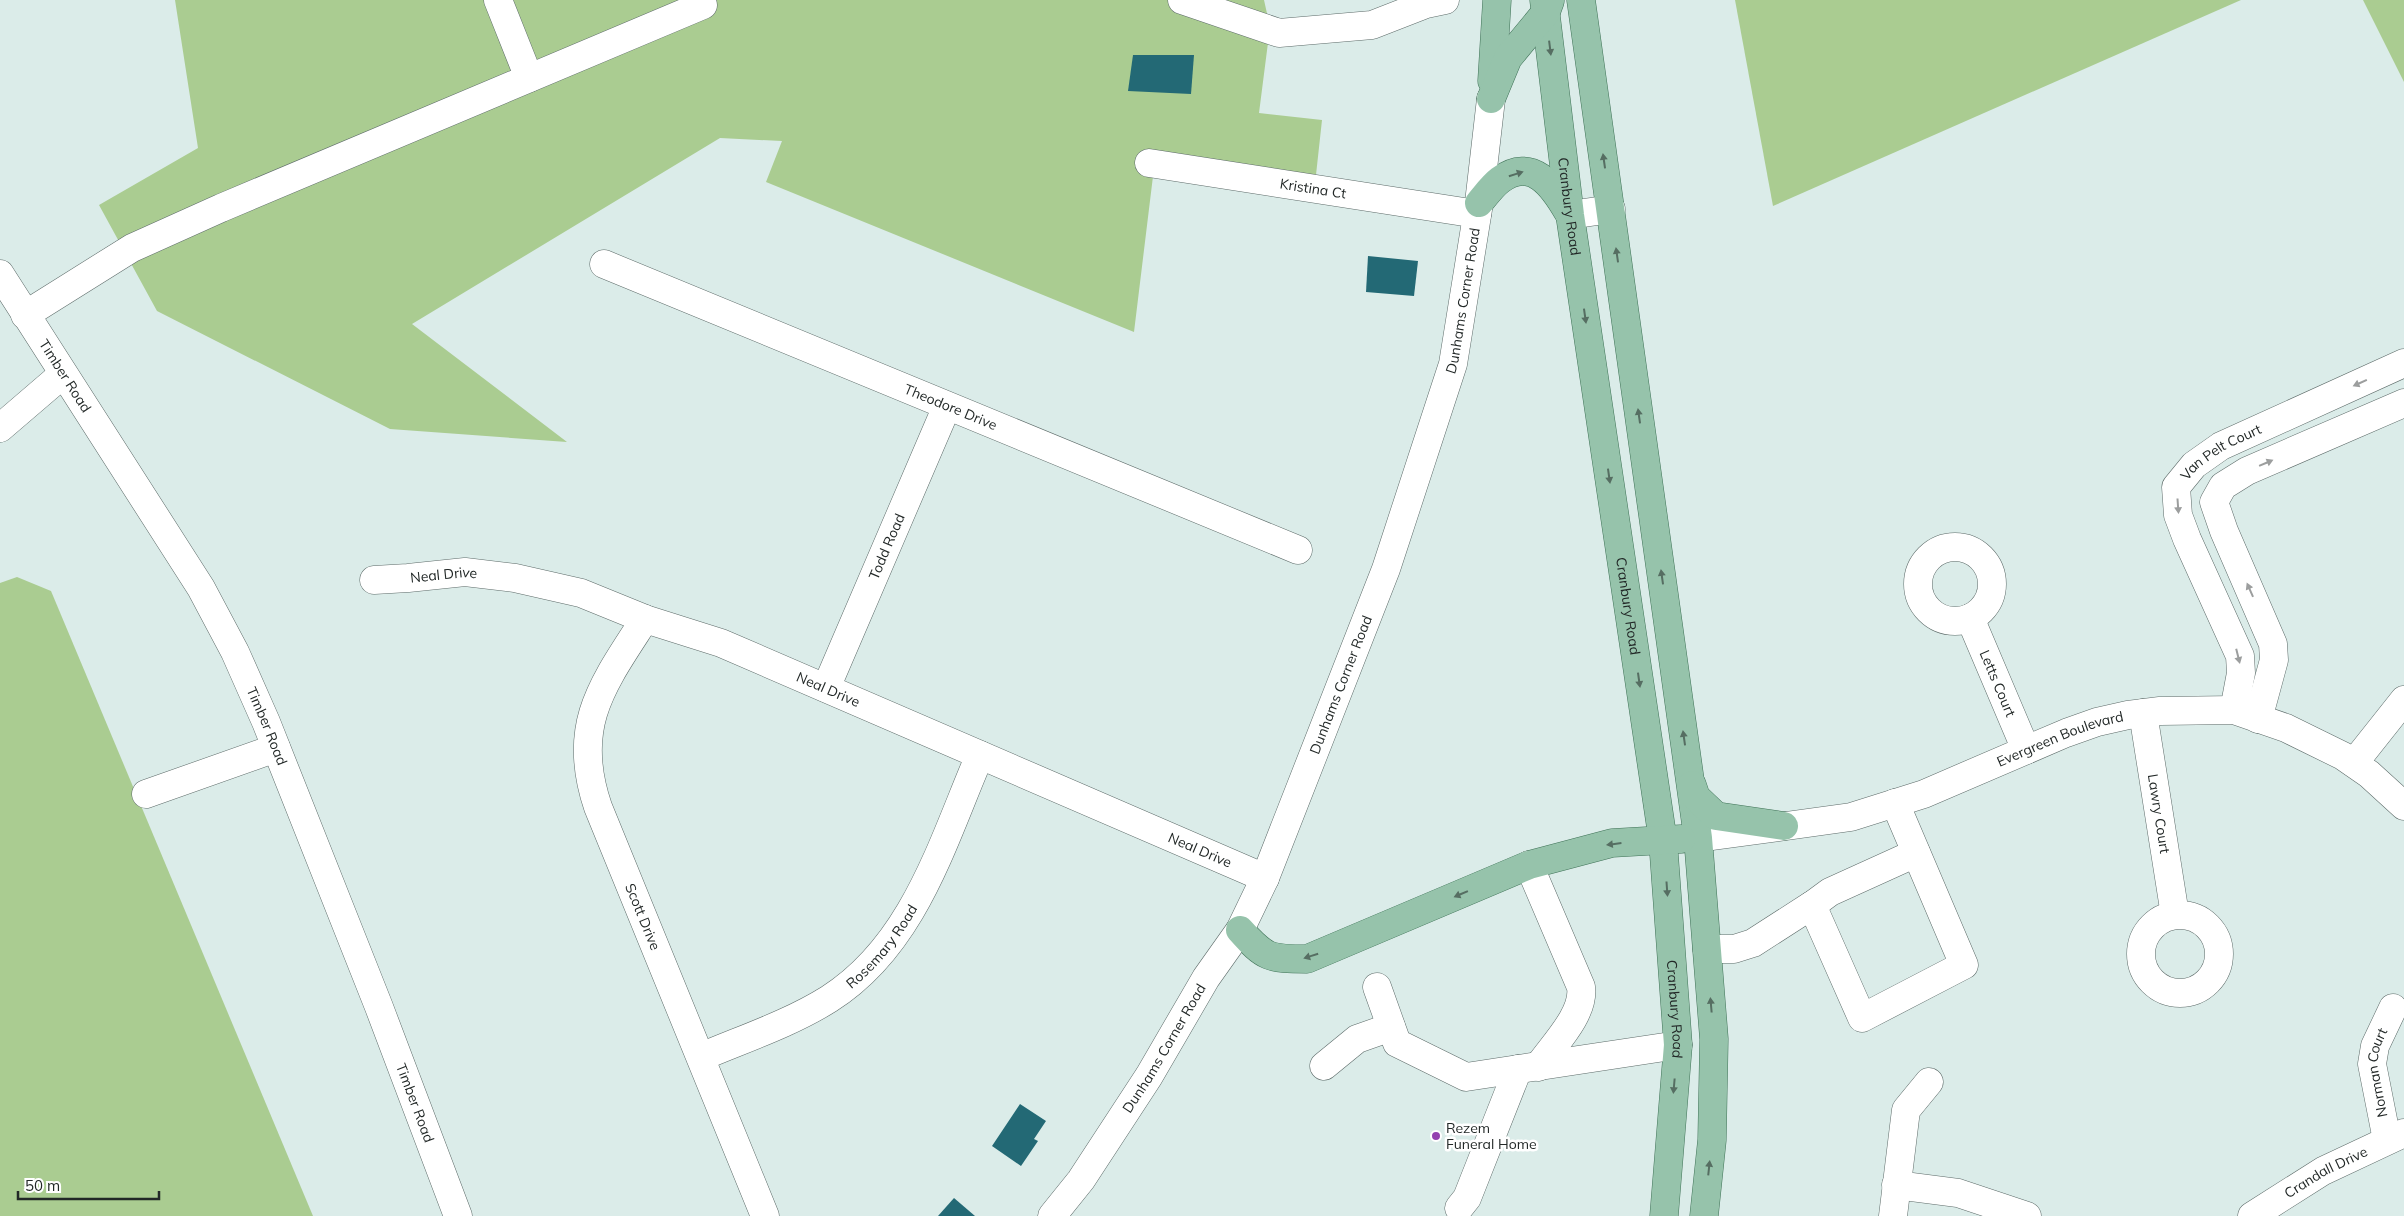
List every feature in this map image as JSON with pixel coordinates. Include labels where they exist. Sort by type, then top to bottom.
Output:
[{"type":"main road","points":[[1491,100],[1497,0]]},
{"type":"main road","points":[[1581,0],[1698,838],[1714,1039],[1712,1140],[1704,1216]]},
{"type":"main road","points":[[1491,100],[1508,58],[1547,4]]},
{"type":"main road","name":"Cranbury Road","points":[[1547,4],[1570,216],[1663,841],[1678,1045],[1664,1216]]},
{"type":"main road","points":[[1478,209],[1500,180],[1522,171],[1540,175],[1558,194],[1570,216]]},
{"type":"main road","points":[[1690,780],[1696,797],[1716,816],[1784,826]]},
{"type":"main road","points":[[1240,930],[1257,949],[1278,959],[1307,959],[1529,865],[1612,844],[1698,838]]},
{"type":"street","points":[[498,0],[529,78]]},
{"type":"street","points":[[1182,0],[1279,34],[1372,25],[1426,4],[1445,0]]},
{"type":"street","points":[[25,315],[132,248],[221,208],[703,5]]},
{"type":"street","name":"Dunhams Corner Road","points":[[1052,1216],[1081,1180],[1149,1076],[1206,978],[1240,930],[1265,878],[1386,569],[1454,364],[1478,209],[1491,100]]},
{"type":"street","name":"Kristina Ct","points":[[1150,163],[1478,209]]},
{"type":"street","points":[[1570,216],[1611,209]]},
{"type":"street","name":"Theodore Drive","points":[[604,264],[1298,550]]},
{"type":"street","name":"Timber Road","points":[[0,274],[201,588],[236,652],[379,1007],[458,1216]]},
{"type":"street","name":"Van Pelt Court","points":[[2246,715],[2240,656],[2178,515],[2176,487],[2194,465],[2221,446],[2404,363]]},
{"type":"street","points":[[0,428],[63,374]]},
{"type":"street","name":"Van Pelt Court","points":[[2220,492],[2223,486],[2247,471],[2404,403]]},
{"type":"street","name":"Todd Road","points":[[826,688],[947,406]]},
{"type":"street","points":[[2185,476],[2220,492],[2214,502],[2224,531],[2273,644],[2274,660],[2246,715]]},
{"type":"street","name":"Neal Drive","points":[[374,580],[464,572],[515,578],[581,593],[645,618],[721,643],[1265,878]]},
{"type":"street","name":"Scott Drive","points":[[645,618],[607,678],[591,716],[587,747],[590,777],[598,807],[765,1216]]},
{"type":"street","name":"Letts Court","points":[[1970,618],[2026,750]]},
{"type":"street","points":[[2354,764],[2404,700]]},
{"type":"street","name":"Evergreen Boulevard","points":[[1698,838],[1850,817],[1924,794],[2096,722],[2160,711],[2246,715],[2315,740],[2376,779],[2404,806]]},
{"type":"street","name":"Lawry Court","points":[[2142,713],[2175,915]]},
{"type":"street","points":[[146,794],[276,748]]},
{"type":"street","name":"Rosemary Road","points":[[700,1057],[807,1012],[850,984],[870,967],[897,934],[915,905],[980,755]]},
{"type":"street","points":[[1811,906],[1862,1018],[1964,965],[1895,803]]},
{"type":"street","points":[[1707,949],[1734,949],[1753,943],[1830,892],[1916,853]]},
{"type":"street","points":[[1458,1208],[1467,1198],[1528,1068],[1579,1009],[1582,998],[1581,987],[1529,865]]},
{"type":"street","points":[[1377,987],[1397,1043],[1466,1077],[1678,1045]]},
{"type":"street","name":"Norman Court","points":[[2393,1008],[2376,1046],[2372,1064],[2395,1136]]},
{"type":"street","points":[[1324,1066],[1358,1039],[1391,1027]]},
{"type":"street","points":[[1893,1216],[1906,1110],[1929,1082]]},
{"type":"street","name":"Crandall Drive","points":[[2252,1216],[2323,1171],[2395,1136]]},
{"type":"street","points":[[1896,1185],[1958,1193],[2027,1216]]},
{"type":"green space","points":[[175,0],[1264,0],[1270,27],[1259,113],[1322,120],[1315,184],[1154,168],[1134,332],[766,182],[782,141],[720,138],[412,324],[567,442],[390,429],[157,311],[99,205],[198,148]]},
{"type":"green space","points":[[1735,0],[2241,0],[1773,206]]},
{"type":"green space","points":[[2363,0],[2404,0],[2404,82]]},
{"type":"green space","points":[[17,577],[51,591],[313,1216],[0,1216],[0,583]]},
{"type":"building","points":[[1133,55],[1194,55],[1191,94],[1128,91]]},
{"type":"building","points":[[1368,256],[1418,261],[1414,296],[1366,292]]},
{"type":"building","points":[[1020,1104],[1046,1121],[1034,1139],[1038,1141],[1021,1166],[992,1146]]},
{"type":"building","points":[[954,1198],[975,1216],[938,1216]]},
{"type":"place","name":"Rezem Funeral Home","points":[[1436,1136]]}]
